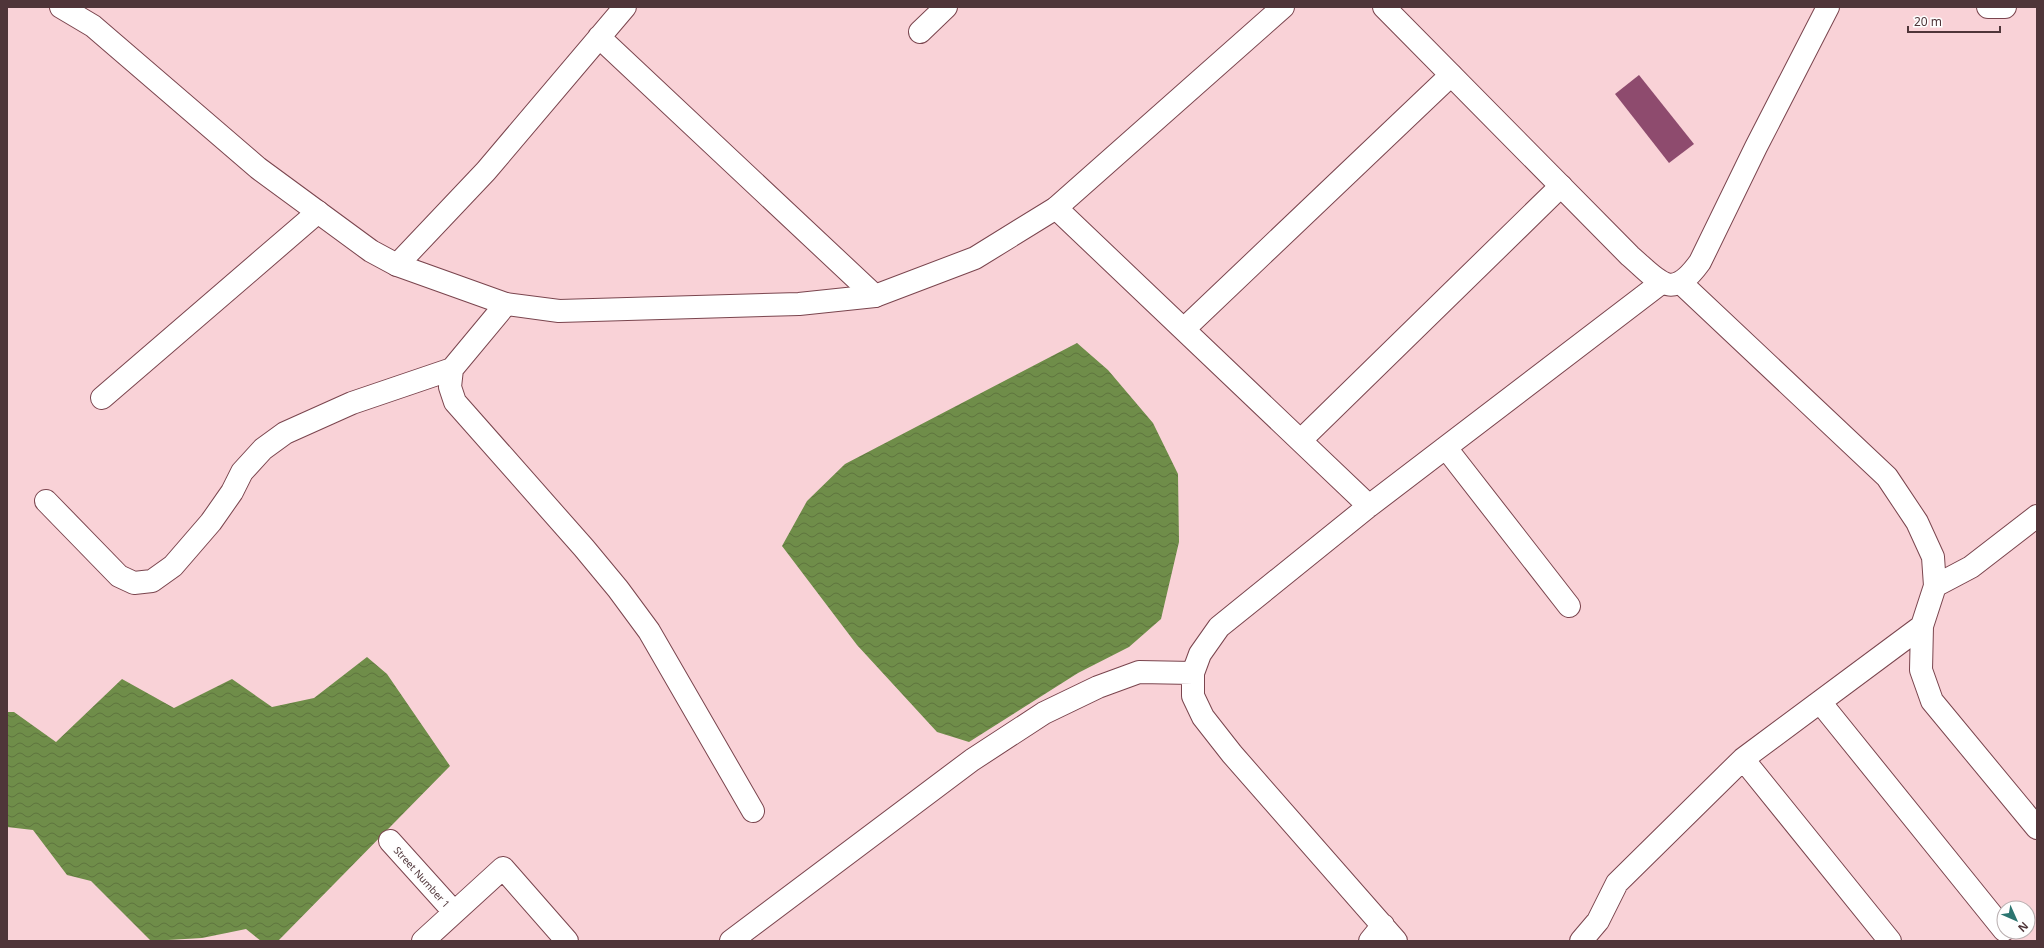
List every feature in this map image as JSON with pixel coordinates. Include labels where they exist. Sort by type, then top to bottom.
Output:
[{"type":"street","points":[[61,7],[93,26],[258,168],[371,252],[397,265],[506,304],[559,311],[799,304],[875,296],[975,258],[1056,208],[1283,7]]},
{"type":"street","points":[[397,265],[486,171],[625,7]]},
{"type":"street","points":[[920,32],[946,7]]},
{"type":"street","points":[[1384,7],[1630,256],[1671,283],[1887,478],[1917,522],[1933,557],[1935,586],[1922,626],[1921,670],[1932,701],[2037,828]]},
{"type":"street","points":[[1396,941],[1376,933],[1203,716],[1193,696],[1193,673],[1200,654],[1219,628],[1369,506],[1671,283],[1690,275],[1700,262],[1756,147],[1828,7]]},
{"type":"street","points":[[1988,7],[2005,7]]},
{"type":"street","points":[[599,37],[875,296]]},
{"type":"street","points":[[1184,329],[1452,75]]},
{"type":"street","points":[[1301,440],[1561,186]]},
{"type":"street","points":[[1056,208],[1369,506]]},
{"type":"street","points":[[102,398],[318,212]]},
{"type":"street","points":[[46,501],[119,576],[134,583],[152,581],[173,566],[211,522],[232,492],[242,472],[263,449],[285,433],[352,403],[452,369],[506,304]]},
{"type":"street","points":[[452,369],[450,387],[455,402],[584,548],[618,589],[649,631],[753,811]]},
{"type":"street","points":[[1446,448],[1569,606]]},
{"type":"street","points":[[1935,586],[1971,566],[2037,516]]},
{"type":"street","points":[[1581,941],[1598,921],[1617,883],[1742,759],[1922,626]]},
{"type":"street","points":[[731,941],[972,760],[1044,713],[1098,687],[1139,672],[1193,673]]},
{"type":"street","points":[[1820,702],[1996,920]]},
{"type":"street","points":[[1742,759],[1890,941]]},
{"type":"street","name":"Street Number 1","points":[[390,841],[454,912]]},
{"type":"street","points":[[423,941],[503,868],[567,941]]},
{"type":"water","points":[[1077,343],[1108,370],[1153,423],[1178,474],[1179,542],[1161,619],[1129,647],[1078,673],[969,742],[937,732],[857,645],[782,546],[807,501],[845,464]]},
{"type":"water","points":[[367,657],[387,674],[450,766],[278,941],[261,941],[246,929],[202,938],[151,941],[91,881],[67,875],[33,830],[7,827],[7,712],[14,712],[56,742],[122,679],[174,708],[232,679],[272,707],[314,698]]},
{"type":"building","points":[[1639,75],[1694,144],[1669,163],[1615,94]]}]
